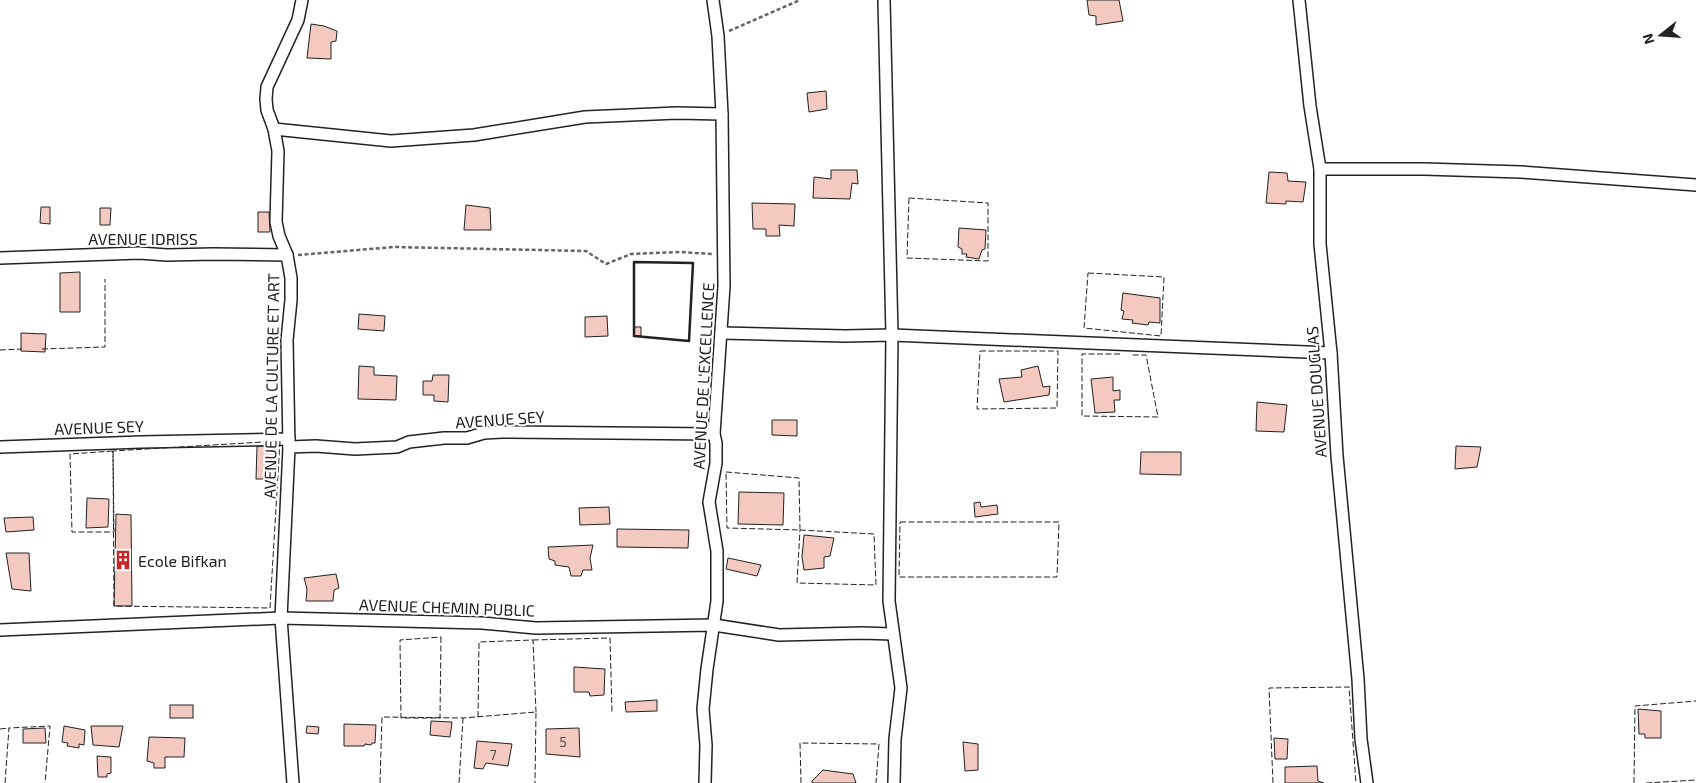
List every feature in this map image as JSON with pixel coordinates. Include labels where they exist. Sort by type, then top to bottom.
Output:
[{"type":"street","name":"AVENUE DE LA CULTURE ET ART","points":[[294,783],[280,618],[289,443],[287,340],[291,285],[286,256],[276,222],[275,204],[278,151],[274,129],[267,110],[267,87],[298,20],[302,0]]},
{"type":"street","name":"AVENUE DE L'EXCELLENCE","points":[[705,783],[706,745],[703,709],[717,601],[717,551],[709,502],[716,463],[714,434],[722,333],[724,255],[722,114],[718,36],[713,0]]},
{"type":"street","points":[[884,0],[892,335],[888,575],[892,634],[902,688],[895,740],[894,783]]},
{"type":"street","name":"AVENUE DOUGLAS","points":[[1299,0],[1310,106],[1320,169],[1320,244],[1331,353],[1338,465],[1358,679],[1361,739],[1367,783]]},
{"type":"street","points":[[274,129],[391,141],[474,135],[585,118],[678,113],[722,114]]},
{"type":"street","points":[[1320,169],[1424,169],[1521,172],[1696,184]]},
{"type":"street","name":"AVENUE IDRISS","points":[[0,258],[139,253],[286,256]]},
{"type":"street","points":[[722,333],[845,336],[892,335],[1331,353]]},
{"type":"street","name":"AVENUE SEY","points":[[0,447],[142,442],[289,443],[355,449],[398,447],[409,442],[444,438],[467,438],[484,433],[502,432],[714,434]]},
{"type":"street","name":"AVENUE CHEMIN PUBLIC","points":[[0,630],[280,618],[482,623],[536,628],[714,625],[779,634],[892,634]]},
{"type":"path","points":[[718,36],[800,0]]},
{"type":"path","points":[[286,256],[394,248],[586,252],[606,264],[631,254],[680,252],[724,255]]},
{"type":"building","points":[[1087,0],[1119,0],[1123,21],[1096,25],[1096,16],[1089,15]]},
{"type":"building","points":[[311,24],[337,31],[336,41],[331,42],[331,59],[307,58]]},
{"type":"building","points":[[826,91],[827,109],[809,112],[807,93]]},
{"type":"building","points":[[831,170],[857,170],[858,184],[852,183],[850,199],[813,198],[814,177],[831,179]]},
{"type":"building","points":[[1269,172],[1287,173],[1288,181],[1306,182],[1303,202],[1286,201],[1286,204],[1266,203]]},
{"type":"building","points":[[752,203],[795,204],[794,226],[779,225],[780,236],[766,236],[766,229],[753,229]]},
{"type":"building","points":[[466,205],[490,208],[491,230],[464,230]]},
{"type":"building","points":[[41,207],[50,207],[50,224],[40,223]]},
{"type":"building","points":[[100,208],[111,208],[110,225],[100,225]]},
{"type":"building","points":[[258,212],[269,212],[270,232],[258,232]]},
{"type":"building","points":[[959,228],[986,230],[985,249],[982,250],[979,259],[966,257],[967,254],[962,254],[962,249],[958,247]]},
{"type":"building","points":[[80,272],[80,312],[60,312],[60,273]]},
{"type":"building","points":[[1123,293],[1160,298],[1160,323],[1149,322],[1148,325],[1132,323],[1133,320],[1122,319],[1124,311],[1121,310]]},
{"type":"building","points":[[359,314],[385,316],[384,331],[358,329]]},
{"type":"building","points":[[607,316],[608,336],[585,337],[585,317]]},
{"type":"building","points":[[634,327],[641,327],[641,336],[634,336]]},
{"type":"building","points":[[21,333],[46,334],[45,352],[21,351]]},
{"type":"building","points":[[359,366],[374,367],[374,375],[397,376],[396,400],[358,399]]},
{"type":"building","points":[[1038,366],[1043,387],[1050,386],[1049,395],[1004,402],[999,379],[1022,377],[1021,370]]},
{"type":"building","points":[[433,375],[449,375],[448,402],[434,401],[434,395],[423,395],[423,381],[432,381]]},
{"type":"building","points":[[1113,377],[1113,391],[1120,390],[1120,400],[1114,400],[1115,412],[1095,413],[1091,379]]},
{"type":"building","points":[[1257,402],[1287,405],[1284,432],[1256,431]]},
{"type":"building","points":[[772,420],[797,420],[797,436],[772,435]]},
{"type":"building","points":[[257,446],[276,446],[276,479],[256,479]]},
{"type":"building","points":[[1456,446],[1481,447],[1477,467],[1455,469]]},
{"type":"building","points":[[1141,452],[1181,452],[1181,475],[1140,474]]},
{"type":"building","points":[[739,492],[784,493],[783,525],[738,524]]},
{"type":"building","points":[[87,498],[109,499],[108,527],[86,528]]},
{"type":"building","points":[[980,502],[981,507],[997,505],[998,514],[975,517],[974,503]]},
{"type":"building","points":[[609,507],[610,524],[580,525],[579,508]]},
{"type":"building","name":"Ecole Bifkan","points":[[116,514],[131,515],[132,606],[114,606]]},
{"type":"building","points":[[33,517],[34,530],[6,532],[4,518]]},
{"type":"building","points":[[617,529],[689,530],[688,548],[617,547]]},
{"type":"building","points":[[804,535],[834,538],[830,556],[824,557],[824,568],[804,570],[802,557]]},
{"type":"building","points":[[593,545],[590,558],[592,570],[583,570],[581,576],[571,576],[569,567],[555,565],[555,561],[549,559],[548,547]]},
{"type":"building","points":[[6,553],[29,553],[31,591],[12,589]]},
{"type":"building","points":[[728,558],[761,565],[757,576],[726,569]]},
{"type":"building","points":[[336,574],[339,588],[334,590],[333,601],[306,601],[307,589],[304,578]]},
{"type":"building","points":[[574,667],[605,669],[604,695],[590,696],[589,692],[574,692]]},
{"type":"building","points":[[657,700],[657,711],[626,712],[625,702]]},
{"type":"building","points":[[170,705],[193,705],[193,718],[170,718]]},
{"type":"building","points":[[1638,709],[1661,711],[1661,738],[1645,738],[1645,734],[1639,734]]},
{"type":"building","points":[[431,721],[452,722],[450,737],[430,735]]},
{"type":"building","points":[[344,724],[376,725],[375,743],[371,745],[365,744],[364,746],[344,746]]},
{"type":"building","points":[[64,726],[85,730],[84,745],[79,744],[79,748],[67,746],[68,743],[62,742]]},
{"type":"building","points":[[91,726],[123,726],[119,747],[93,745]]},
{"type":"building","points":[[307,726],[319,727],[318,734],[306,733]]},
{"type":"building","points":[[45,728],[46,743],[23,743],[23,729]]},
{"type":"building","points":[[579,728],[580,757],[546,754],[546,729]]},
{"type":"building","points":[[149,737],[185,738],[184,757],[165,757],[165,768],[154,768],[154,763],[147,761]]},
{"type":"building","points":[[1274,738],[1288,739],[1287,759],[1275,759]]},
{"type":"building","points":[[477,741],[512,744],[508,766],[486,763],[483,769],[474,768]]},
{"type":"building","points":[[963,742],[978,744],[978,770],[965,771]]},
{"type":"building","points":[[97,756],[111,757],[111,773],[107,774],[107,777],[98,777]]},
{"type":"building","points":[[1317,766],[1318,781],[1324,783],[1285,783],[1285,767]]},
{"type":"building","points":[[823,770],[853,774],[856,783],[812,783]]},
{"type":"fence","points":[[909,198],[988,203],[988,261],[907,258],[909,198]]},
{"type":"fence","points":[[1088,273],[1164,277],[1161,336],[1084,328],[1088,273]]},
{"type":"fence","points":[[42,349],[105,347],[105,279]]},
{"type":"fence","points":[[0,350],[22,349]]},
{"type":"fence","points":[[980,351],[1058,351],[1057,408],[977,409],[980,351]]},
{"type":"fence","points":[[1120,354],[1082,354],[1082,416],[1158,417],[1146,355],[1132,355]]},
{"type":"fence","points":[[280,441],[270,608],[114,606],[113,451],[280,441]]},
{"type":"fence","points":[[113,451],[114,532],[72,532],[70,454],[113,451]]},
{"type":"fence","points":[[726,472],[799,478],[800,530],[727,528],[726,472]]},
{"type":"fence","points":[[900,522],[1059,522],[1057,577],[899,577],[900,522]]},
{"type":"fence","points":[[800,530],[874,534],[876,585],[797,583],[800,530]]},
{"type":"fence","points":[[441,637],[440,718],[401,718],[400,640],[441,637]]},
{"type":"fence","points":[[533,640],[610,638],[612,712]]},
{"type":"fence","points":[[478,717],[479,642],[533,640],[536,712]]},
{"type":"fence","points":[[1273,783],[1269,688],[1349,687],[1356,783]]},
{"type":"fence","points":[[1634,783],[1635,706],[1696,701]]},
{"type":"fence","points":[[380,783],[382,717],[463,718],[536,712],[535,783]]},
{"type":"fence","points":[[459,783],[463,718]]},
{"type":"fence","points":[[5,783],[9,728],[50,726],[45,783]]},
{"type":"fence","points":[[0,729],[9,728]]},
{"type":"fence","points":[[801,783],[800,743],[879,744],[876,783]]},
{"type":"fence","points":[[1646,783],[1696,780]]},
{"type":"wall","points":[[634,262],[693,263],[689,341],[634,336],[634,262]]},
{"type":"place","name":"Ecole Bifkan","points":[[123,560]]}]
